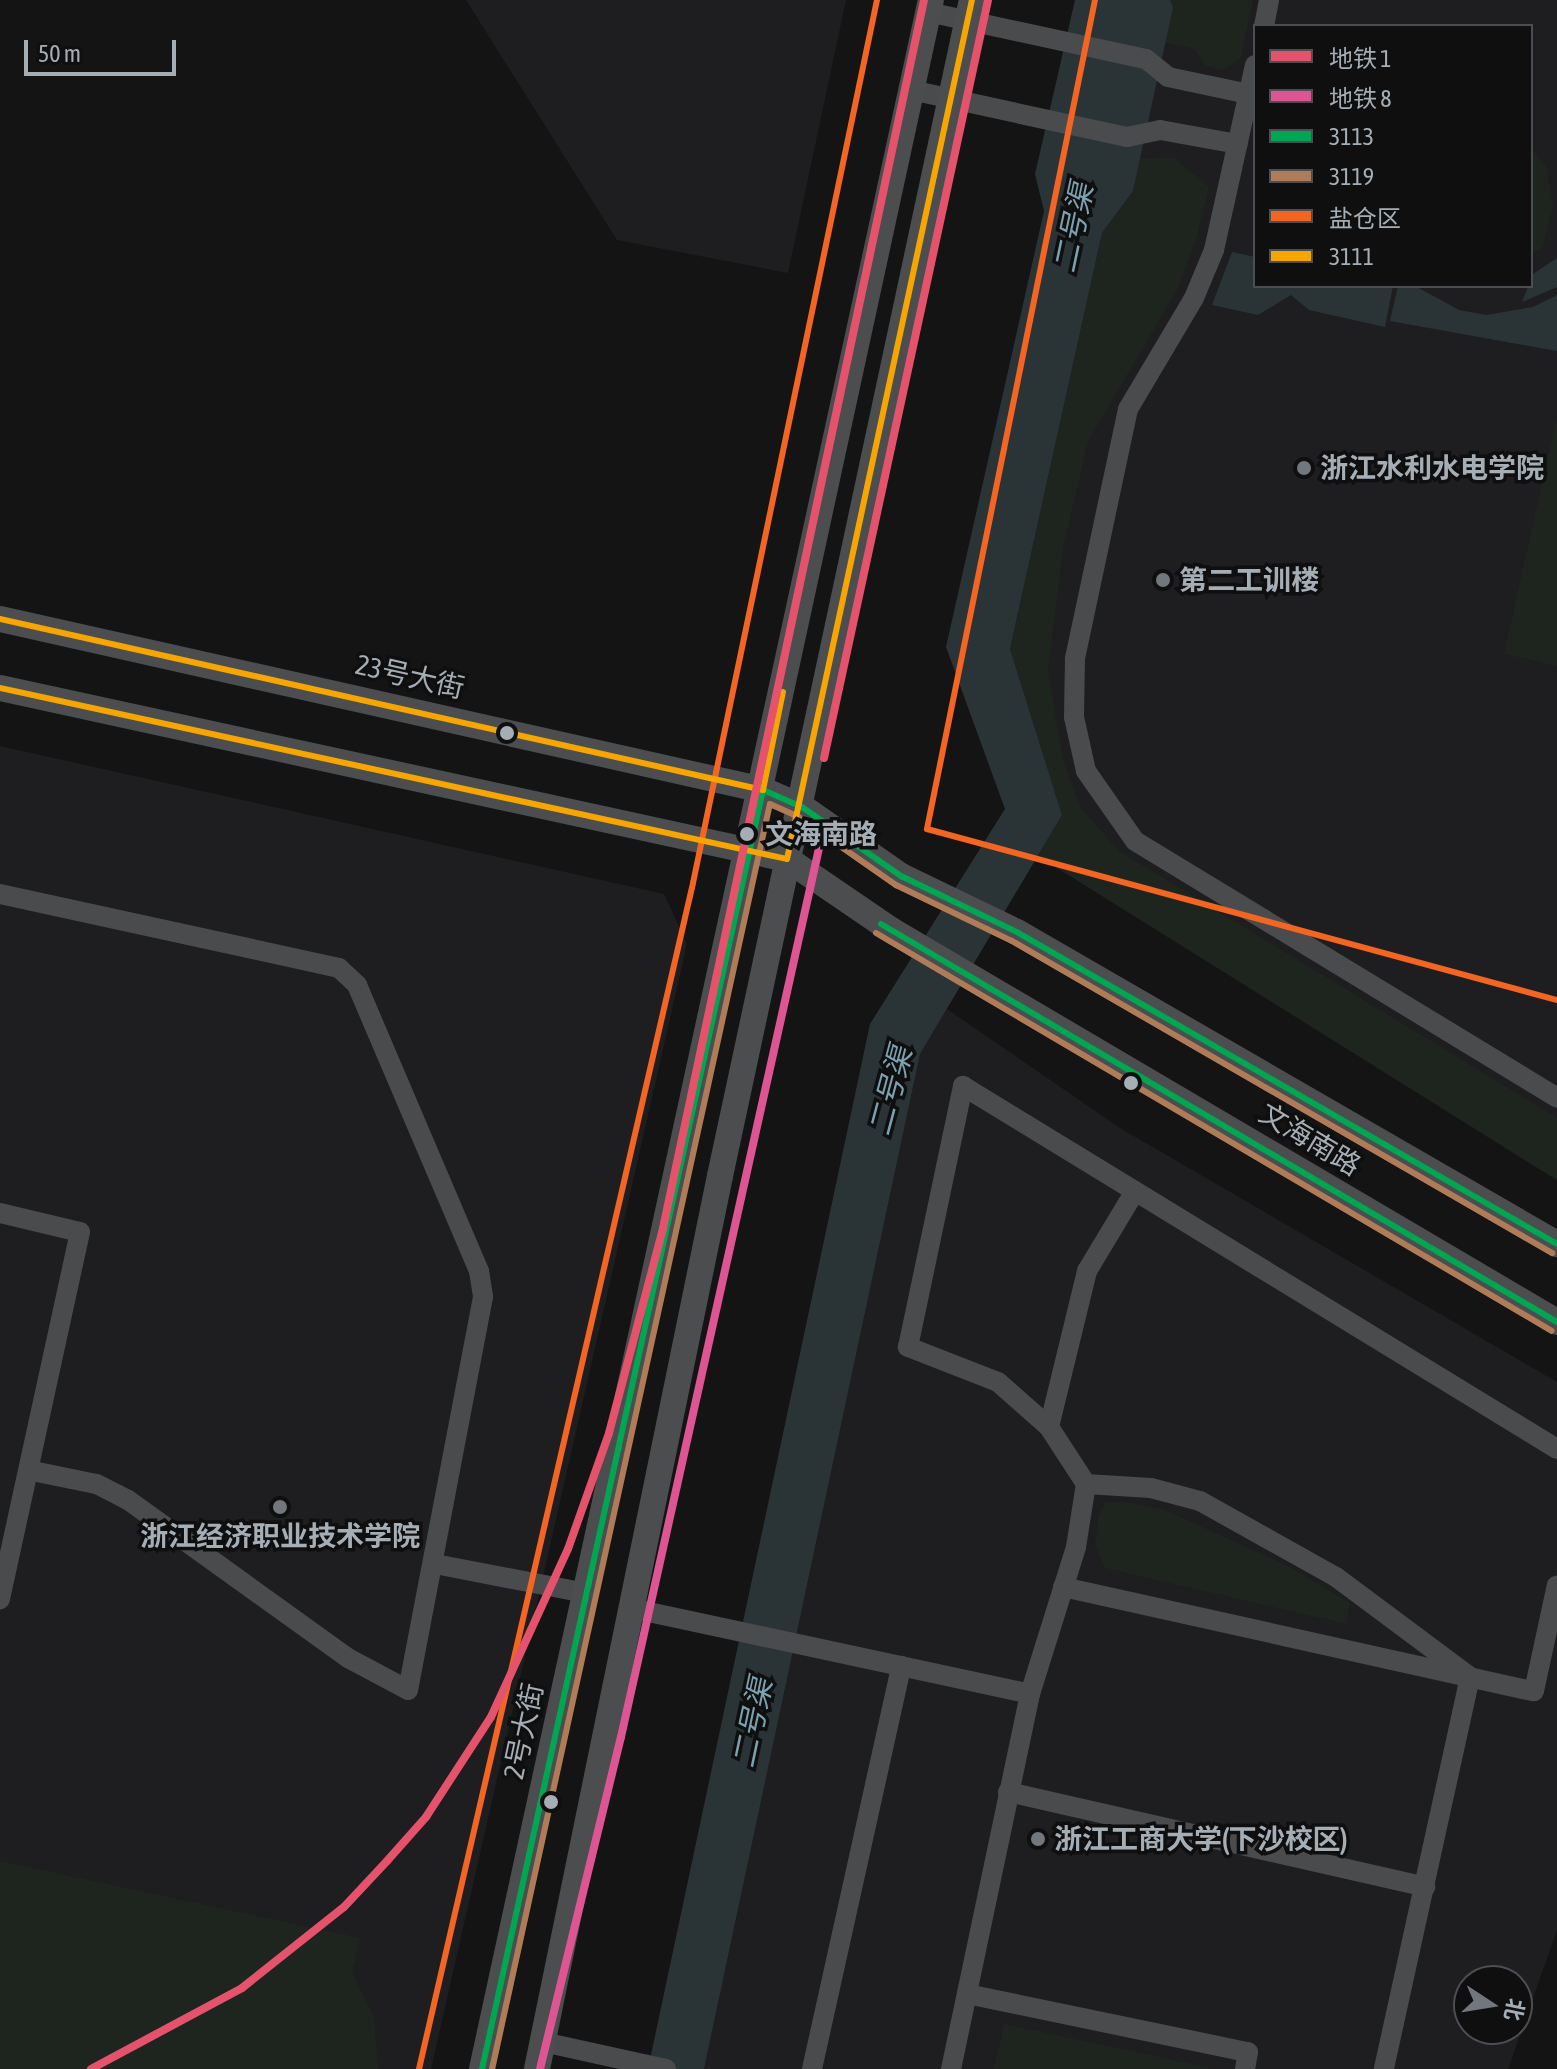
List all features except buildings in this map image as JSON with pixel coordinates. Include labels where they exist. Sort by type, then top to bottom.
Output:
[{"type":"main road","name":"2号大街","points":[[482,2069],[763,790],[929,6]]},
{"type":"main road","points":[[537,2069],[787,859],[802,807],[970,10]]},
{"type":"main road","name":"23号大街","points":[[0,619],[763,790],[802,807]]},
{"type":"main road","points":[[0,688],[787,859]]},
{"type":"main road","name":"文海南路","points":[[802,807],[901,876],[1017,932],[1557,1244]]},
{"type":"main road","name":"文海南路","points":[[787,859],[891,930],[1557,1322]]},
{"type":"street","points":[[1264,24],[1269,0]]},
{"type":"street","points":[[929,6],[970,10],[1057,40],[1146,59],[1168,77],[1249,94]]},
{"type":"street","points":[[1253,75],[1214,250],[1194,298],[1128,409],[1075,659],[1074,717],[1086,771],[1135,841],[1557,1098]]},
{"type":"street","points":[[911,90],[1127,137],[1160,130],[1238,144]]},
{"type":"street","points":[[0,894],[308,958],[339,968],[357,985],[479,1271],[483,1297],[435,1564],[408,1690],[348,1658],[128,1500],[96,1484],[28,1470]]},
{"type":"street","points":[[951,2069],[1030,1694],[1076,1547],[1086,1484],[1049,1427],[998,1382],[908,1347],[963,1086],[1557,1449]]},
{"type":"street","points":[[1049,1427],[1087,1271],[1135,1191]]},
{"type":"street","points":[[0,1213],[80,1232],[0,1599]]},
{"type":"street","points":[[1086,1484],[1151,1488],[1200,1501],[1336,1577],[1470,1677]]},
{"type":"street","points":[[435,1564],[586,1593]]},
{"type":"street","points":[[1063,1587],[1534,1691],[1557,1585]]},
{"type":"street","points":[[630,1608],[1030,1694]]},
{"type":"street","points":[[812,2069],[901,1666]]},
{"type":"street","points":[[1384,2069],[1470,1677]]},
{"type":"street","points":[[1008,1792],[1425,1887]]},
{"type":"street","points":[[967,1994],[1248,2052],[1245,2069]]},
{"type":"street","points":[[543,2042],[666,2069]]},
{"type":"shaded area","points":[[466,0],[846,0],[788,273],[617,240]]},
{"type":"shaded area","name":"浙江水利水电学院","points":[[1170,0],[1557,0],[1557,1180],[1038,856],[1062,815],[1010,649],[1133,191],[1173,8]]},
{"type":"shaded area","points":[[1170,0],[1253,0],[1240,59],[1223,70],[1206,66],[1195,49],[1165,42]]},
{"type":"shaded area","points":[[1533,151],[1546,166],[1553,204],[1543,247],[1533,254]]},
{"type":"shaded area","points":[[1173,157],[1209,187],[1195,242],[1178,288],[1088,441],[1063,548],[1048,670],[1063,760],[1080,807],[1119,851],[1557,1118],[1557,1180],[1038,856],[1062,815],[1010,649],[1102,233],[1133,191],[1140,159]]},
{"type":"shaded area","points":[[1557,417],[1557,666],[1504,654]]},
{"type":"shaded area","name":"浙江经济职业技术学院","points":[[0,746],[664,894],[687,944],[431,2069],[0,2069]]},
{"type":"shaded area","points":[[947,1009],[1120,1128],[1557,1382],[1557,1930],[1533,1998],[1533,1965],[1453,1965],[1453,2045],[1516,2045],[1508,2069],[704,2069],[920,1054]]},
{"type":"shaded area","points":[[1124,1502],[1165,1510],[1286,1565],[1350,1603],[1346,1624],[1105,1568],[1095,1543],[1098,1518],[1106,1503]]},
{"type":"shaded area","points":[[0,1861],[360,1938],[352,1972],[374,2017],[378,2069],[0,2069]]},
{"type":"shaded area","points":[[1004,2024],[1216,2069],[994,2069]]},
{"type":"water","name":"二号渠","points":[[1075,0],[1170,0],[1173,8],[1133,191],[1102,233],[1010,649],[1062,815],[920,1054],[704,2069],[648,2069],[870,1024],[1005,809],[946,647],[1044,211],[1035,174]]},
{"type":"water","points":[[1232,252],[1253,257],[1253,288],[1393,288],[1385,327],[1309,310],[1291,295],[1258,315],[1212,305]]},
{"type":"water","points":[[1557,258],[1557,287],[1522,302],[1528,288],[1533,288],[1533,274]]},
{"type":"water","points":[[1398,288],[1419,288],[1459,310],[1486,315],[1533,307],[1557,295],[1557,351],[1390,321]]},
{"type":"metro line","name":"1","points":[[91,2069],[242,1988],[344,1907],[387,1861],[426,1817],[491,1717],[568,1549],[609,1433],[663,1228],[924,0]]},
{"type":"metro line","name":"1","points":[[824,758],[988,0]]},
{"type":"metro line","name":"8","points":[[540,2069],[621,1737],[823,830]]},
{"type":"transit line","name":"盐仓区","points":[[419,2069],[693,883],[877,0]]},
{"type":"transit line","name":"3111","points":[[0,688],[787,859],[972,0]]},
{"type":"transit line","name":"盐仓区","points":[[1095,0],[927,829],[1557,1000]]},
{"type":"transit line","name":"3111","points":[[0,619],[763,790],[783,692]]},
{"type":"transit line","name":"3113","points":[[482,2069],[763,790],[802,807],[901,876],[1017,932],[1557,1244]]},
{"type":"transit line","name":"3119","points":[[492,2069],[770,804],[797,816],[896,885],[1012,941],[1552,1253]]},
{"type":"transit line","name":"3113","points":[[881,924],[1557,1322]]},
{"type":"transit line","name":"3119","points":[[876,933],[1552,1331]]},
{"type":"place","name":"浙江水利水电学院","points":[[1304,468]]},
{"type":"place","name":"第二工训楼","points":[[1163,580]]},
{"type":"place","name":"文海南路","points":[[747,834]]},
{"type":"place","name":"浙江经济职业技术学院","points":[[280,1507]]},
{"type":"place","name":"浙江工商大学(下沙校区)","points":[[1038,1839]]}]
